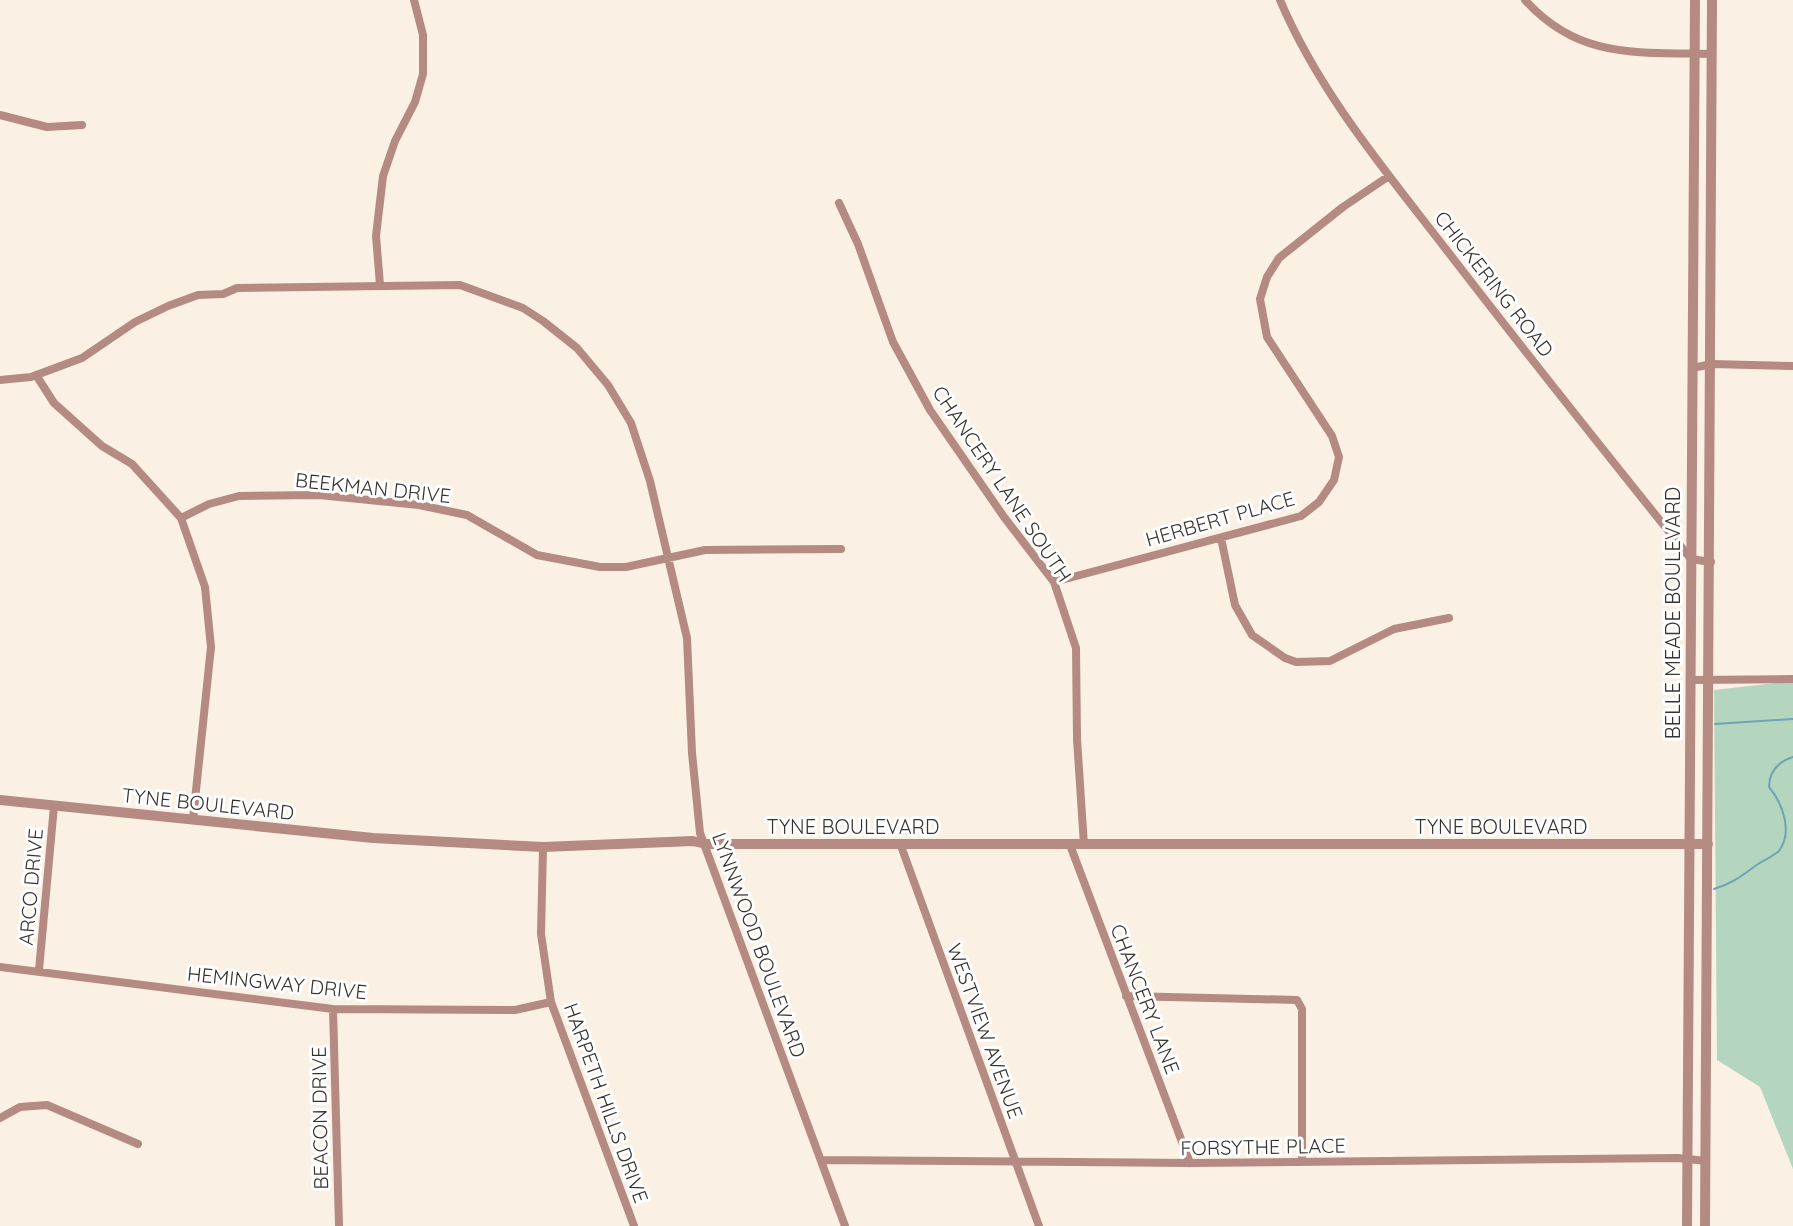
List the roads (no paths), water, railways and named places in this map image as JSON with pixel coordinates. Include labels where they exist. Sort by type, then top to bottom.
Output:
[{"type":"street","points":[[380,285],[376,236],[383,176],[395,141],[415,102],[423,74],[423,35],[414,0]]},
{"type":"street","name":"CHICKERING ROAD","points":[[1280,0],[1296,39],[1313,68],[1389,176],[1691,559]]},
{"type":"street","points":[[1525,0],[1544,22],[1583,42],[1621,51],[1712,54]]},
{"type":"street","name":"BELLE MEADE BOULEVARD","points":[[1687,1226],[1695,0]]},
{"type":"street","name":"BELLE MEADE BOULEVARD","points":[[1705,1226],[1712,0]]},
{"type":"street","points":[[0,115],[47,127],[82,125]]},
{"type":"street","name":"HERBERT PLACE","points":[[1054,582],[1301,516],[1319,502],[1334,480],[1339,457],[1332,436],[1267,337],[1260,299],[1267,277],[1279,258],[1343,207],[1389,176]]},
{"type":"street","name":"CHANCERY LANE SOUTH","points":[[839,203],[858,244],[893,342],[930,410],[1004,517],[1054,582],[1076,648],[1077,739],[1084,845]]},
{"type":"street","name":"LYNNWOOD BOULEVARD","points":[[0,380],[36,375],[82,358],[135,322],[198,295],[223,294],[237,288],[290,285],[328,288],[460,285],[523,308],[577,348],[608,385],[631,423],[650,481],[687,638],[692,753],[700,833],[845,1226]]},
{"type":"street","points":[[1692,368],[1712,364],[1793,366]]},
{"type":"street","points":[[36,375],[54,403],[102,446],[132,464],[181,518],[207,591],[211,647],[193,819]]},
{"type":"street","name":"BEEKMAN DRIVE","points":[[181,518],[209,504],[239,496],[319,495],[413,504],[467,515],[537,555],[600,567],[626,567],[669,556],[736,548],[841,549]]},
{"type":"street","points":[[1221,538],[1235,605],[1252,635],[1296,662],[1330,661],[1394,629],[1449,618]]},
{"type":"street","points":[[1691,559],[1711,562]]},
{"type":"street","points":[[1690,680],[1793,679]]},
{"type":"street","name":"TYNE BOULEVARD","points":[[0,800],[373,838],[543,847],[693,841],[706,844],[901,846],[1708,844]]},
{"type":"street","name":"ARCO DRIVE","points":[[39,970],[54,806]]},
{"type":"street","name":"CHANCERY LANE","points":[[1070,845],[1190,1163]]},
{"type":"street","name":"WESTVIEW AVENUE","points":[[901,846],[1039,1226]]},
{"type":"street","name":"HARPETH HILLS DRIVE","points":[[543,847],[541,934],[551,1002],[634,1226]]},
{"type":"street","name":"HEMINGWAY DRIVE","points":[[0,967],[333,1009],[515,1010],[551,1002]]},
{"type":"street","points":[[1126,996],[1297,1000],[1302,1009],[1302,1162]]},
{"type":"street","name":"BEACON DRIVE","points":[[333,1009],[339,1226]]},
{"type":"street","points":[[0,1118],[20,1107],[47,1105],[138,1144]]},
{"type":"street","name":"FORSYTHE PLACE","points":[[821,1160],[1016,1163],[1706,1161]]},
{"type":"waterway","points":[[1715,724],[1793,719]]},
{"type":"waterway","points":[[1714,889],[1737,879],[1779,851],[1786,827],[1769,781],[1775,768],[1793,757]]}]
